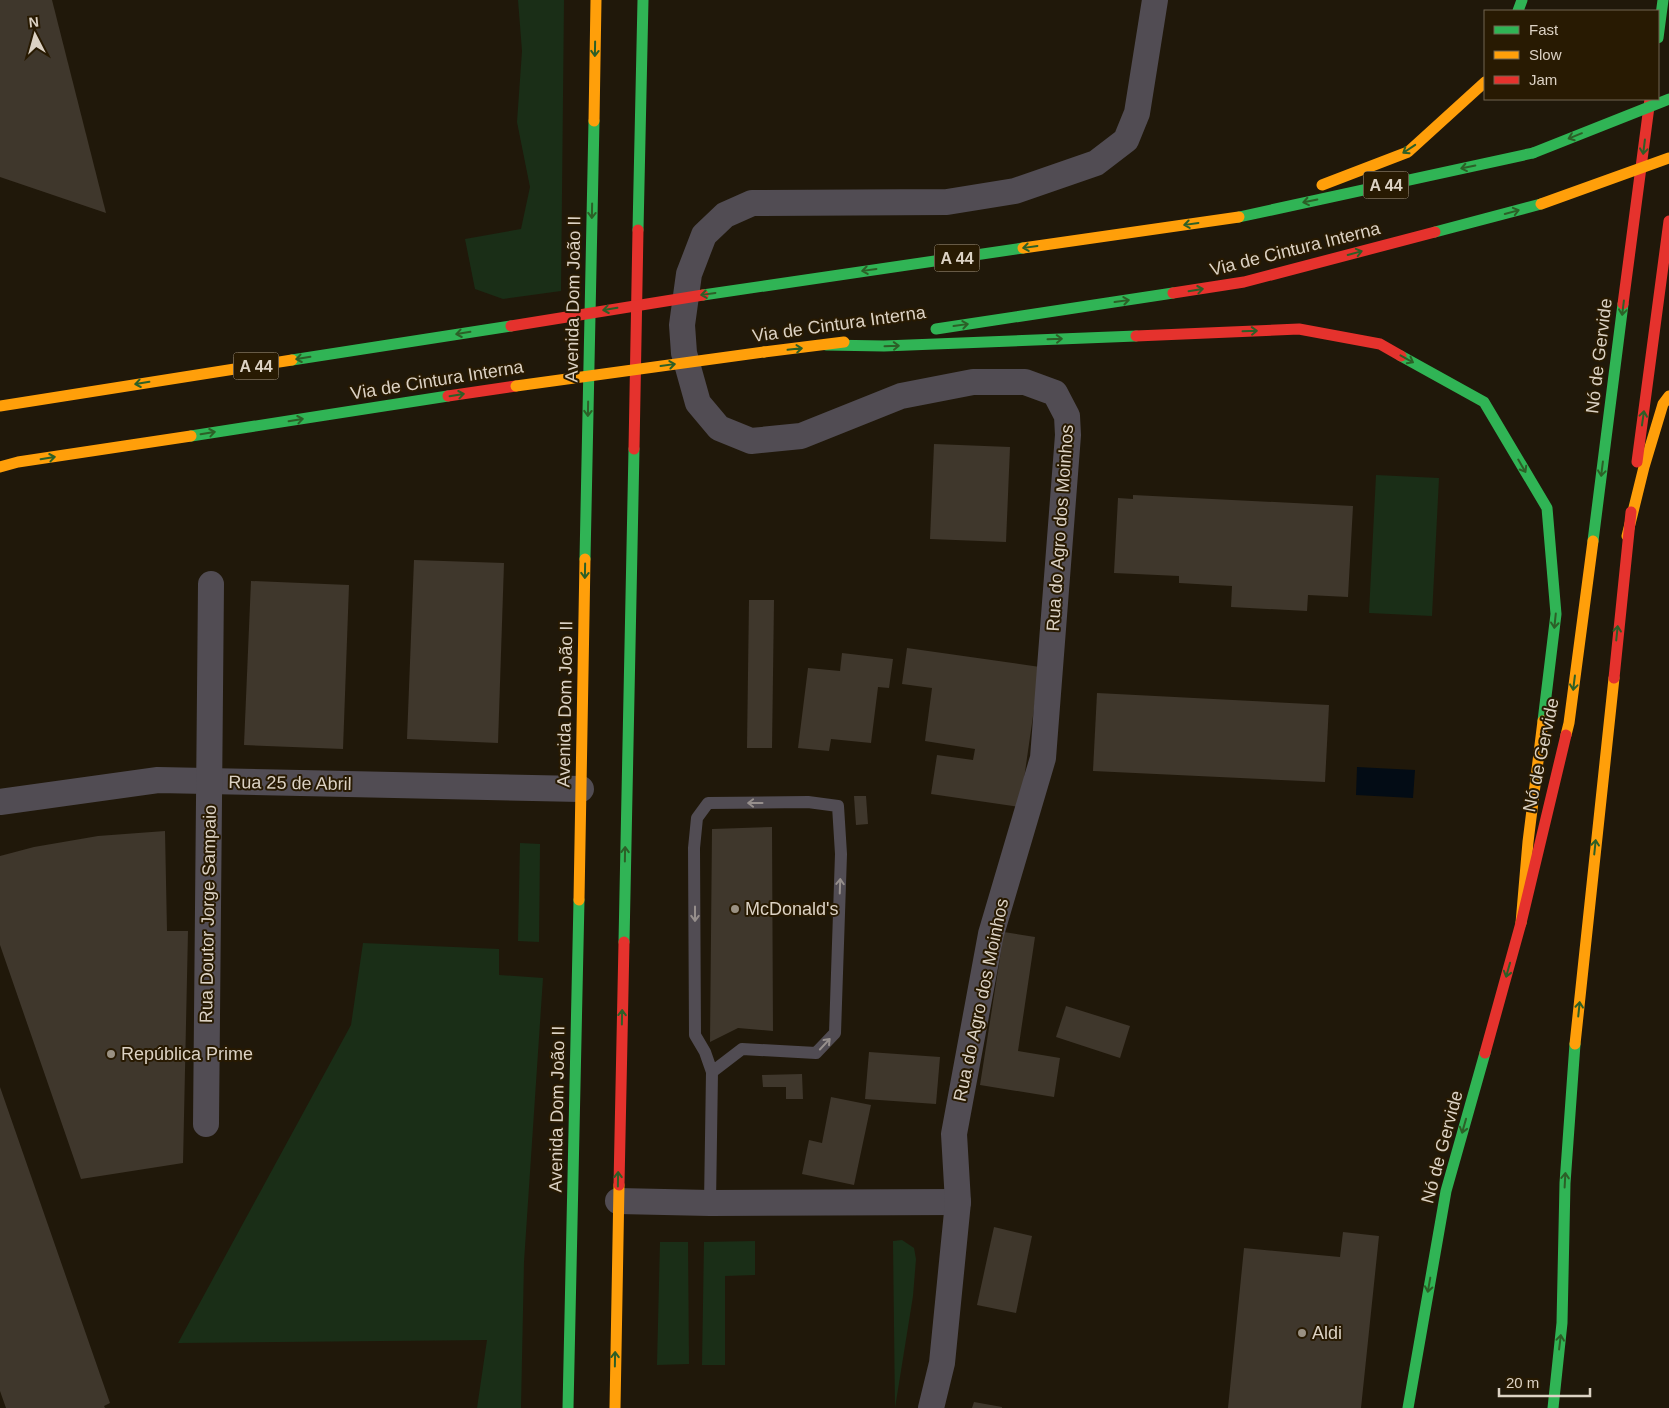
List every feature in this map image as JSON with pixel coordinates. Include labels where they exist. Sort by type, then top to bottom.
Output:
[{"type":"main road","name":"Avenida Dom João II","points":[[568,1408],[596,0]]},
{"type":"main road","points":[[614,1408],[643,0]]},
{"type":"main road","points":[[1659,30],[1663,0]]},
{"type":"main road","points":[[1239,217],[1408,152],[1484,83]]},
{"type":"main road","name":"A 44","points":[[0,406],[695,296],[1239,217],[1533,153],[1669,99]]},
{"type":"main road","name":"Nó de Gervide","points":[[1408,1408],[1446,1190],[1521,923],[1569,723],[1650,100]]},
{"type":"main road","name":"Via de Cintura Interna","points":[[924,330],[1244,282],[1541,204],[1669,158]]},
{"type":"main road","points":[[1552,1408],[1562,1323],[1564,1183],[1574,1057],[1628,536],[1669,221]]},
{"type":"main road","points":[[826,345],[884,346],[1299,329],[1380,344],[1484,402],[1547,508],[1556,614],[1528,842],[1521,923]]},
{"type":"main road","name":"Via de Cintura Interna","points":[[0,467],[18,462],[516,386],[904,334]]},
{"type":"main road","points":[[1628,536],[1663,404],[1669,396]]},
{"type":"street","name":"Rua do Agro dos Moinhos","points":[[931,1408],[942,1362],[958,1202],[954,1134],[991,934],[1043,758],[1068,435],[1067,416],[1055,393],[1025,382],[972,382],[901,396],[801,436],[751,441],[719,428],[698,403],[684,353],[682,325],[689,274],[704,235],[725,215],[752,203],[948,202],[1015,190],[1096,163],[1126,140],[1137,113],[1155,0]]},
{"type":"street","name":"Rua Doutor Jorge Sampaio","points":[[206,1124],[211,584]]},
{"type":"street","name":"Rua 25 de Abril","points":[[0,802],[158,780],[581,789]]},
{"type":"street","points":[[618,1201],[710,1203],[958,1202]]},
{"type":"lane","points":[[710,1203],[712,1072],[705,1052],[695,1036],[694,848],[697,818],[708,803],[808,802],[838,806],[841,854],[835,1033],[816,1053],[742,1049],[712,1072]]},
{"type":"green space","points":[[518,0],[564,0],[561,291],[503,299],[475,289],[465,239],[521,229],[530,187],[517,122],[522,51]]},
{"type":"green space","points":[[1376,475],[1439,478],[1432,616],[1369,613]]},
{"type":"green space","points":[[520,843],[540,844],[539,942],[518,941]]},
{"type":"green space","points":[[363,943],[499,949],[499,975],[543,978],[524,1262],[521,1408],[477,1408],[487,1340],[178,1343],[351,1025]]},
{"type":"green space","points":[[902,1240],[914,1248],[916,1259],[913,1296],[895,1408],[893,1241]]},
{"type":"green space","points":[[755,1241],[755,1275],[725,1276],[725,1365],[702,1365],[704,1242]]},
{"type":"green space","points":[[660,1242],[688,1242],[689,1364],[657,1365]]},
{"type":"shaded area","points":[[1357,767],[1415,770],[1413,798],[1356,795]]},
{"type":"building","points":[[0,0],[52,0],[106,213],[0,177]]},
{"type":"building","points":[[934,444],[1010,447],[1006,542],[930,539]]},
{"type":"building","points":[[1133,495],[1353,506],[1348,597],[1308,595],[1307,611],[1231,607],[1232,586],[1179,583],[1179,576],[1114,573],[1118,498],[1133,499]]},
{"type":"building","points":[[414,560],[504,563],[498,743],[407,739]]},
{"type":"building","points":[[251,581],[349,585],[343,749],[244,745]]},
{"type":"building","points":[[749,600],[774,600],[772,748],[747,748]]},
{"type":"building","points":[[907,648],[1040,667],[1020,807],[931,794],[937,755],[973,760],[975,749],[925,741],[932,688],[902,684]]},
{"type":"building","points":[[842,653],[893,659],[889,688],[878,687],[871,743],[831,739],[829,751],[798,748],[808,668],[840,671]]},
{"type":"building","points":[[1097,693],[1329,705],[1325,782],[1093,771]]},
{"type":"building","points":[[854,796],[866,796],[868,824],[856,825]]},
{"type":"building","points":[[772,827],[773,1031],[738,1028],[710,1042],[712,829]]},
{"type":"building","name":"República Prime","points":[[165,831],[167,931],[188,931],[183,1163],[81,1179],[0,945],[0,856],[34,847],[98,836]]},
{"type":"building","points":[[1004,932],[1035,937],[1018,1051],[1060,1058],[1054,1097],[980,1085]]},
{"type":"building","points":[[1066,1006],[1130,1026],[1120,1058],[1056,1037]]},
{"type":"building","points":[[869,1052],[940,1057],[936,1104],[865,1099]]},
{"type":"building","points":[[802,1074],[803,1099],[786,1099],[786,1087],[763,1087],[762,1075]]},
{"type":"building","points":[[0,1087],[110,1403],[104,1406],[105,1408],[6,1408],[0,1391]]},
{"type":"building","points":[[831,1097],[871,1105],[854,1185],[802,1174],[809,1140],[822,1143]]},
{"type":"building","points":[[994,1227],[1032,1236],[1016,1313],[977,1305]]},
{"type":"building","name":"Aldi","points":[[1343,1232],[1379,1236],[1361,1408],[1228,1408],[1244,1248],[1340,1257]]},
{"type":"building","points":[[974,1402],[1002,1407],[1002,1408],[972,1408]]},
{"type":"traffic: fast","points":[[638,230],[643,0]]},
{"type":"traffic: fast","points":[[1518,10],[1522,0]]},
{"type":"traffic: fast","points":[[1659,30],[1663,0]]},
{"type":"traffic: fast","points":[[1533,153],[1669,99]]},
{"type":"traffic: fast","points":[[585,559],[594,121]]},
{"type":"traffic: fast","points":[[1239,217],[1533,153]]},
{"type":"traffic: fast","points":[[1435,232],[1541,204]]},
{"type":"traffic: fast","points":[[703,295],[1023,248]]},
{"type":"traffic: fast","points":[[936,329],[1173,293]]},
{"type":"traffic: fast","points":[[1593,541],[1623,304]]},
{"type":"traffic: fast","points":[[292,360],[511,326]]},
{"type":"traffic: fast","points":[[826,345],[884,346],[1136,336]]},
{"type":"traffic: fast","points":[[1401,356],[1484,402],[1547,508],[1556,614],[1543,721]]},
{"type":"traffic: fast","points":[[191,436],[448,396]]},
{"type":"traffic: fast","points":[[624,942],[634,449]]},
{"type":"traffic: fast","points":[[568,1408],[579,900]]},
{"type":"traffic: fast","points":[[1553,1408],[1562,1323],[1565,1183],[1575,1044]]},
{"type":"traffic: fast","points":[[1408,1408],[1446,1191],[1485,1053]]},
{"type":"traffic: slow","points":[[594,121],[596,0]]},
{"type":"traffic: slow","points":[[1322,185],[1408,152],[1484,83]]},
{"type":"traffic: slow","points":[[1541,204],[1669,158]]},
{"type":"traffic: slow","points":[[1023,248],[1239,217]]},
{"type":"traffic: slow","points":[[764,352],[844,342]]},
{"type":"traffic: slow","points":[[516,386],[764,352]]},
{"type":"traffic: slow","points":[[0,406],[292,360]]},
{"type":"traffic: slow","points":[[1627,536],[1644,467],[1663,404],[1669,396]]},
{"type":"traffic: slow","points":[[0,467],[18,462],[191,436]]},
{"type":"traffic: slow","points":[[1566,735],[1593,541]]},
{"type":"traffic: slow","points":[[579,900],[585,559]]},
{"type":"traffic: slow","points":[[1575,1044],[1614,678]]},
{"type":"traffic: slow","points":[[1521,923],[1528,842],[1543,721]]},
{"type":"traffic: slow","points":[[615,1408],[619,1185]]},
{"type":"traffic: jam","points":[[1623,304],[1650,100]]},
{"type":"traffic: jam","points":[[1637,462],[1669,221]]},
{"type":"traffic: jam","points":[[634,449],[638,230]]},
{"type":"traffic: jam","points":[[1173,293],[1244,282],[1435,232]]},
{"type":"traffic: jam","points":[[511,326],[703,295]]},
{"type":"traffic: jam","points":[[1136,336],[1299,329],[1380,344],[1401,356]]},
{"type":"traffic: jam","points":[[448,396],[516,386]]},
{"type":"traffic: jam","points":[[1614,678],[1631,512]]},
{"type":"traffic: jam","points":[[1485,1053],[1521,923],[1566,735]]},
{"type":"traffic: jam","points":[[619,1185],[624,942]]},
{"type":"place","name":"McDonald's","points":[[735,909]]},
{"type":"place","name":"República Prime","points":[[111,1054]]},
{"type":"place","name":"Aldi","points":[[1302,1333]]}]
